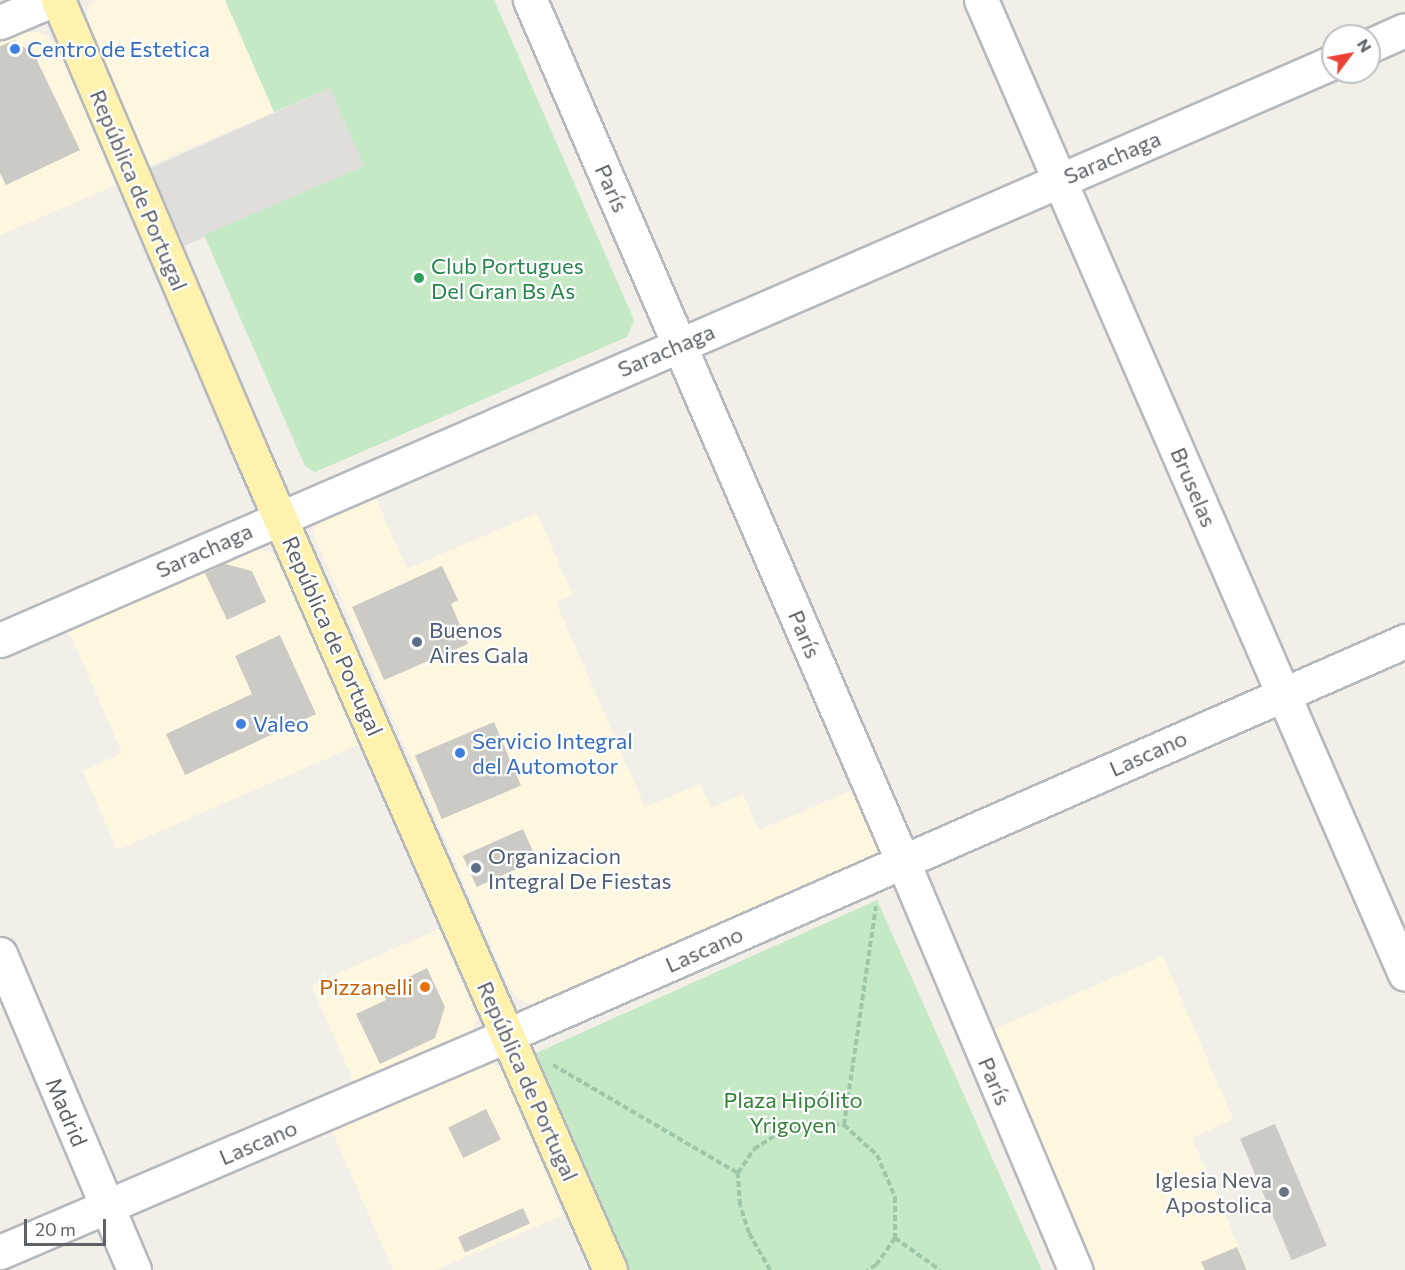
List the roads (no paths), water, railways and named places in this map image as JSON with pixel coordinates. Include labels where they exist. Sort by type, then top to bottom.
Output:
[{"type":"main road","name":"República de Portugal","points":[[58,0],[280,517],[610,1270]]},
{"type":"street","points":[[0,22],[52,0]]},
{"type":"street","name":"París","points":[[530,0],[903,862],[1075,1270]]},
{"type":"street","name":"Bruselas","points":[[981,0],[1405,974]]},
{"type":"street","points":[[1381,41],[1405,30]]},
{"type":"street","name":"Sarachaga","points":[[0,640],[1321,67]]},
{"type":"street","name":"Lascano","points":[[0,1252],[508,1035],[1405,641]]},
{"type":"street","name":"Madrid","points":[[0,954],[134,1270]]},
{"type":"place","name":"Centro de Estetica","points":[[15,49]]},
{"type":"place","name":"Club Portugues Del Gran Bs As","points":[[419,278]]},
{"type":"place","name":"Buenos Aires Gala","points":[[417,642]]},
{"type":"place","name":"Valeo","points":[[241,724]]},
{"type":"place","name":"Servicio Integral del Automotor","points":[[460,753]]},
{"type":"place","name":"Organizacion Integral De Fiestas","points":[[476,868]]},
{"type":"place","name":"Pizzanelli","points":[[425,987]]},
{"type":"place","name":"Iglesia Neva Apostolica","points":[[1284,1192]]},
{"type":"park label","name":"Plaza Hipólito Yrigoyen","points":[[793,1112]]}]
